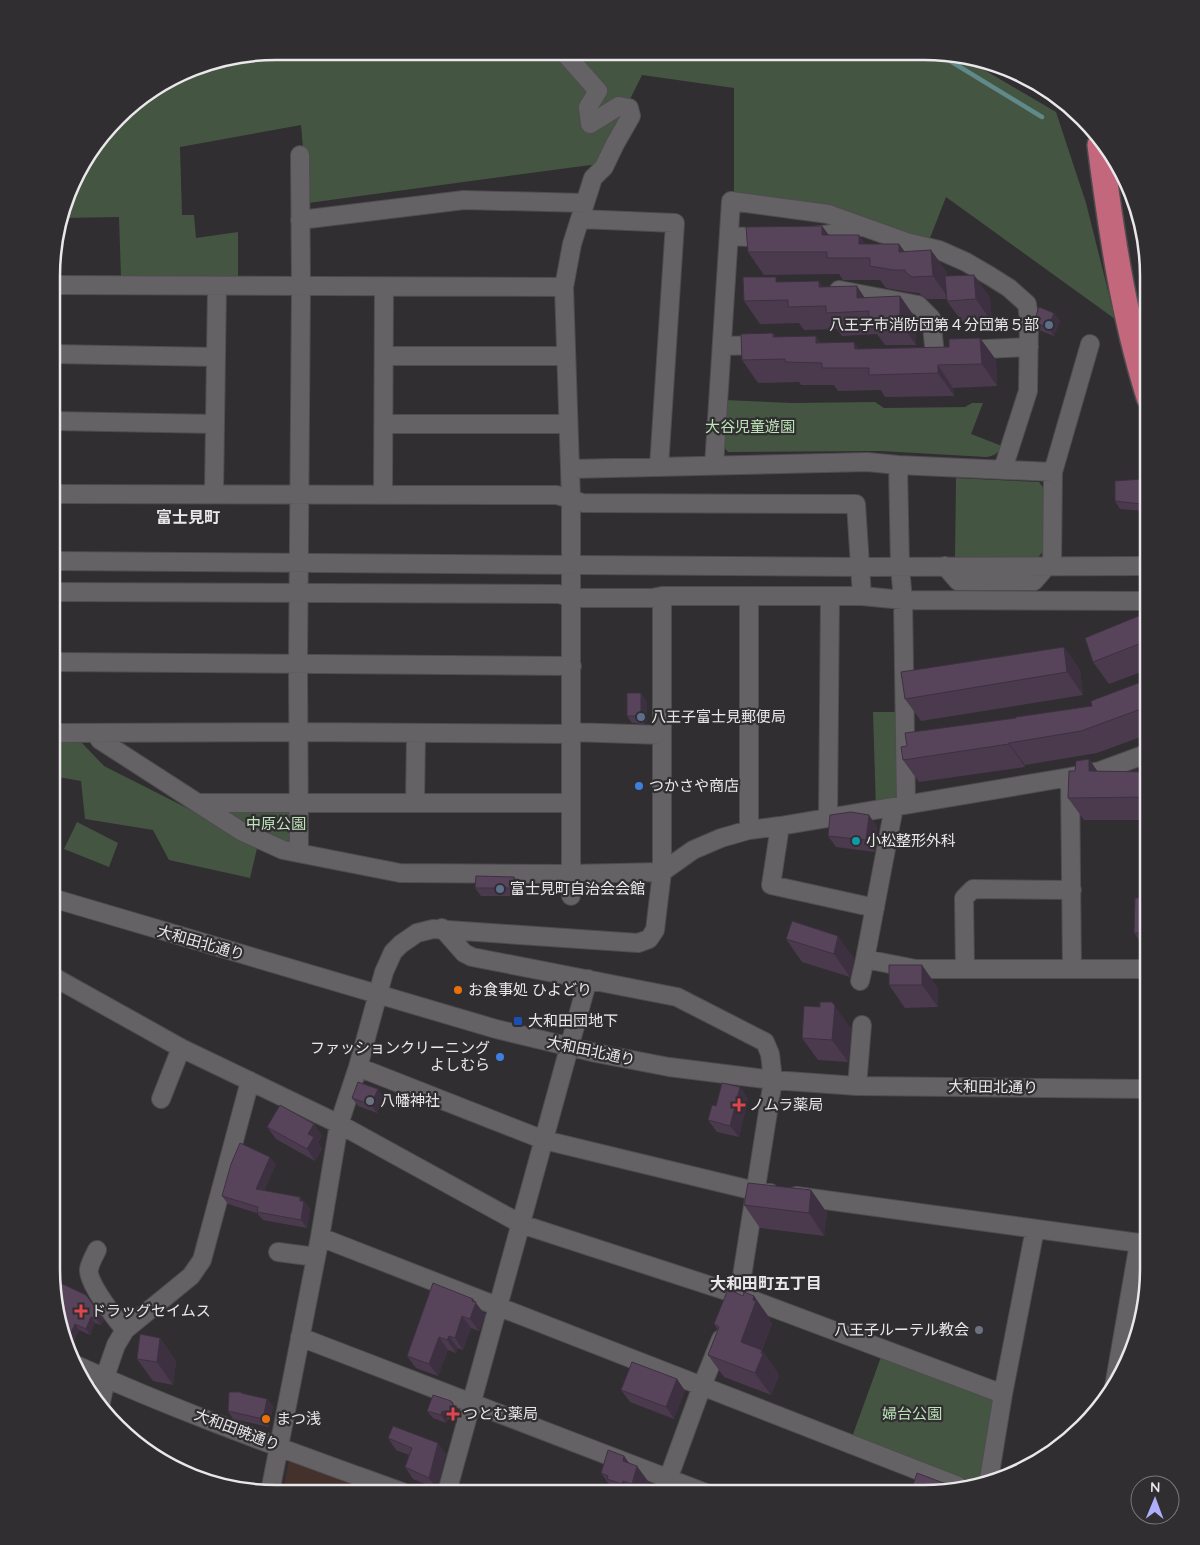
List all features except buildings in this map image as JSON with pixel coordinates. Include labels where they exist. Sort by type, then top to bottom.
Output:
[{"type":"highway","points":[[1101,152],[1111,233],[1124,304],[1140,364]]},
{"type":"highway","points":[[1121,187],[1140,308]]},
{"type":"street","points":[[571,60],[598,91],[588,107],[590,124],[620,106],[629,108],[631,116],[614,144],[604,167],[593,178],[572,244],[564,287],[572,564],[571,896]]},
{"type":"street","points":[[299,854],[300,155]]},
{"type":"street","points":[[300,220],[464,200],[582,211],[675,223],[659,467]]},
{"type":"street","points":[[714,466],[731,201],[828,214],[906,242],[939,250],[966,262],[1009,288],[1026,304],[1029,319],[1028,391],[1003,469]]},
{"type":"street","points":[[729,236],[804,237],[850,232],[858,225]]},
{"type":"street","points":[[60,285],[564,287]]},
{"type":"street","points":[[214,494],[217,286]]},
{"type":"street","points":[[383,494],[384,287]]},
{"type":"street","points":[[726,287],[744,287]]},
{"type":"street","points":[[826,288],[918,305],[931,318],[928,355],[960,350],[1028,347]]},
{"type":"street","points":[[1050,566],[1053,472],[1090,344]]},
{"type":"street","points":[[722,346],[777,345]]},
{"type":"street","points":[[60,354],[216,357]]},
{"type":"street","points":[[385,356],[566,356]]},
{"type":"street","points":[[60,421],[215,424]]},
{"type":"street","points":[[384,424],[568,424]]},
{"type":"street","points":[[570,469],[867,462],[1053,472]]},
{"type":"street","points":[[860,981],[875,908],[900,805],[903,600],[900,567],[898,465]]},
{"type":"street","points":[[60,494],[557,495],[583,503],[856,504],[862,596]]},
{"type":"street","points":[[60,561],[861,567],[1140,566]]},
{"type":"street","points":[[60,592],[559,594],[572,598],[862,596],[903,600],[1140,601]]},
{"type":"street","points":[[271,1485],[320,1237],[339,1124],[358,1067],[384,972],[393,952],[417,933],[442,928],[516,936],[638,943],[649,939],[655,930],[662,872],[662,596]]},
{"type":"street","points":[[749,596],[749,830]]},
{"type":"street","points":[[828,818],[830,597]]},
{"type":"street","points":[[60,662],[572,666]]},
{"type":"street","points":[[60,733],[662,734]]},
{"type":"street","points":[[95,733],[100,740],[241,831],[283,850],[400,873],[571,874],[662,872],[694,850],[721,838],[749,830],[1070,777],[1100,771],[1140,756]]},
{"type":"street","points":[[415,803],[416,734]]},
{"type":"street","points":[[1070,777],[1072,969]]},
{"type":"street","points":[[198,803],[571,803]]},
{"type":"street","points":[[780,826],[771,884],[875,908]]},
{"type":"street","points":[[965,969],[964,898],[973,889],[1072,890]]},
{"type":"street","name":"大和田北通り","points":[[60,900],[496,1029],[670,1067],[773,1080],[857,1086],[1140,1089]]},
{"type":"street","points":[[442,928],[464,953],[472,957],[588,978],[677,997],[765,1042],[770,1054],[773,1080],[739,1295],[702,1386],[666,1485]]},
{"type":"street","points":[[865,959],[916,969],[1140,969]]},
{"type":"street","points":[[449,1485],[588,978]]},
{"type":"street","points":[[60,980],[181,1048],[339,1124],[521,1224],[739,1295],[1003,1394]]},
{"type":"street","points":[[857,1086],[862,1025]]},
{"type":"street","points":[[161,1099],[181,1048]]},
{"type":"street","points":[[358,1067],[544,1140],[755,1191],[1139,1243],[1118,1365]]},
{"type":"street","points":[[102,1396],[105,1379],[116,1345],[125,1330],[192,1276],[202,1260],[250,1081]]},
{"type":"street","points":[[990,1475],[1003,1394],[1035,1229]]},
{"type":"street","points":[[320,1237],[951,1483]]},
{"type":"street","points":[[96,1250],[89,1268],[89,1274],[104,1303],[125,1330]]},
{"type":"street","points":[[278,1252],[316,1258]]},
{"type":"street","points":[[300,1337],[472,1403],[664,1485]]},
{"type":"street","name":"大和田暁通り","points":[[84,1369],[105,1379],[383,1485]]},
{"type":"shaded area","points":[[289,1460],[358,1485],[284,1485]]},
{"type":"green space","points":[[262,60],[938,60],[979,67],[1056,112],[1086,203],[1115,319],[946,197],[930,238],[734,196],[734,88],[642,75],[598,164],[308,203],[301,125],[180,147],[182,215],[194,215],[196,238],[238,232],[238,276],[121,277],[119,217],[68,218],[76,193],[96,156],[123,123],[156,96],[193,76],[234,64]]},
{"type":"green space","name":"大谷児童遊園","points":[[725,400],[792,403],[875,402],[884,408],[965,407],[972,403],[983,403],[971,434],[1002,446],[996,454],[986,457],[881,451],[728,452],[721,444]]},
{"type":"green space","points":[[956,478],[1039,482],[1045,490],[1046,549],[1038,557],[955,557]]},
{"type":"green space","points":[[873,712],[904,712],[906,804],[876,810]]},
{"type":"green space","points":[[60,741],[82,743],[104,766],[258,844],[250,878],[169,860],[153,830],[85,819],[81,781],[60,777]]},
{"type":"green space","name":"中原公園","points":[[298,802],[299,853],[198,803]]},
{"type":"green space","points":[[77,822],[118,843],[109,867],[64,849]]},
{"type":"green space","name":"婦台公園","points":[[881,1357],[997,1400],[983,1477],[980,1478],[969,1480],[852,1437]]},
{"type":"waterway","points":[[952,62],[1042,117]]},
{"type":"place","name":"八王子市消防団第４分団第５部","points":[[1049,325]]},
{"type":"place","name":"八王子富士見郵便局","points":[[641,717]]},
{"type":"place","name":"つかさや商店","points":[[639,786]]},
{"type":"place","name":"小松整形外科","points":[[856,841]]},
{"type":"place","name":"富士見町自治会会館","points":[[500,889]]},
{"type":"place","name":"お食事処 ひよどり","points":[[458,990]]},
{"type":"place","name":"大和田団地下","points":[[518,1021]]},
{"type":"place","name":"ファッションクリーニング よしむら","points":[[500,1057]]},
{"type":"place","name":"八幡神社","points":[[370,1101]]},
{"type":"place","name":"ノムラ薬局","points":[[739,1105]]},
{"type":"place","name":"ドラッグセイムス","points":[[81,1311]]},
{"type":"place","name":"八王子ルーテル教会","points":[[979,1330]]},
{"type":"place","name":"つとむ薬局","points":[[453,1414]]},
{"type":"place","name":"まつ浅","points":[[266,1419]]},
{"type":"district","name":"富士見町","points":[[188,517]]},
{"type":"district","name":"大和田町五丁目","points":[[766,1283]]}]
